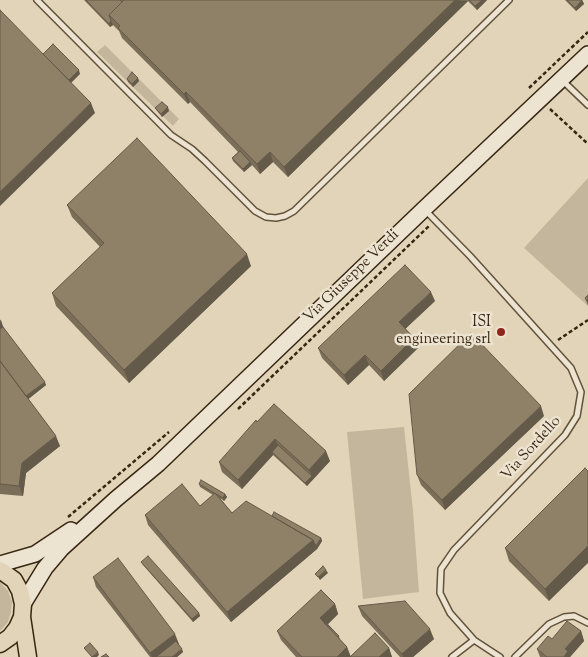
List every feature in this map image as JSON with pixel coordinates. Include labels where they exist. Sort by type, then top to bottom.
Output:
[{"type":"main road","name":"Via Giuseppe Verdi","points":[[22,611],[53,558],[116,499],[158,464],[588,54]]},
{"type":"main road","name":"Via Giuseppe Verdi","points":[[0,564],[35,554],[116,499]]},
{"type":"main road","points":[[0,570],[14,580],[20,591],[28,657]]},
{"type":"main road","points":[[0,644],[13,633],[22,611]]},
{"type":"lane","points":[[37,0],[170,136],[192,149],[206,161],[255,211],[266,217],[276,218],[294,211],[509,0]]},
{"type":"lane","points":[[561,80],[588,105]]},
{"type":"lane","name":"Via Sordello","points":[[424,209],[470,256],[571,368],[581,392],[577,416],[565,435],[454,550],[441,569],[440,593],[450,613],[474,640],[500,657]]},
{"type":"lane","points":[[515,657],[549,624],[564,617],[574,616],[588,623]]},
{"type":"lane","points":[[452,657],[474,640]]},
{"type":"path","points":[[525,92],[588,32]]},
{"type":"path","points":[[550,109],[588,144]]},
{"type":"path","points":[[551,345],[588,320]]},
{"type":"path","points":[[61,523],[171,430]]},
{"type":"shaded area","points":[[105,45],[179,119],[173,126],[97,52]]},
{"type":"shaded area","points":[[588,178],[588,306],[524,248]]},
{"type":"shaded area","points":[[404,427],[419,592],[363,599],[347,432]]},
{"type":"shaded area","points":[[0,582],[8,591],[12,602],[8,622],[0,631]]},
{"type":"building","points":[[86,0],[120,0],[122,2],[109,15],[111,21],[109,24]]},
{"type":"building","points":[[124,0],[455,0],[284,167],[270,152],[257,164],[186,92],[184,94],[118,28],[120,26],[109,15]]},
{"type":"building","points":[[469,0],[482,0],[475,6]]},
{"type":"building","points":[[567,0],[582,0],[575,8]]},
{"type":"building","points":[[0,10],[91,103],[0,192]]},
{"type":"building","points":[[53,44],[79,70],[69,80],[43,54]]},
{"type":"building","points":[[132,72],[138,78],[132,84],[127,79]]},
{"type":"building","points":[[162,102],[168,107],[161,114],[155,108]]},
{"type":"building","points":[[137,138],[247,254],[124,370],[52,293],[104,243],[67,205]]},
{"type":"building","points":[[240,151],[250,162],[243,169],[232,158]]},
{"type":"building","points":[[405,265],[431,292],[399,322],[414,338],[381,371],[365,355],[344,375],[318,348]]},
{"type":"building","points":[[3,327],[45,382],[26,396],[0,361],[0,329]]},
{"type":"building","points":[[471,333],[541,406],[442,500],[417,475],[409,394]]},
{"type":"building","points":[[0,361],[56,436],[22,463],[19,486],[0,484]]},
{"type":"building","points":[[274,404],[326,451],[309,470],[275,439],[238,480],[219,462],[256,420],[257,422]]},
{"type":"building","points":[[278,445],[312,476],[305,483],[272,452]]},
{"type":"building","points":[[585,468],[588,471],[588,546],[545,589],[505,548]]},
{"type":"building","points":[[201,480],[225,494],[223,498],[199,484]]},
{"type":"building","points":[[182,484],[200,506],[215,493],[232,513],[246,501],[313,540],[227,612],[145,515]]},
{"type":"building","points":[[274,512],[321,538],[316,546],[313,540],[272,516]]},
{"type":"building","points":[[148,556],[199,613],[192,619],[141,562]]},
{"type":"building","points":[[118,558],[175,634],[150,653],[93,577]]},
{"type":"building","points":[[323,566],[326,570],[318,577],[315,574]]},
{"type":"building","points":[[321,590],[335,604],[320,618],[347,647],[337,657],[302,657],[277,631]]},
{"type":"building","points":[[405,601],[430,629],[402,654],[358,606]]},
{"type":"building","points":[[567,621],[581,631],[565,649],[568,651],[564,657],[547,657],[537,649],[548,636],[552,639]]},
{"type":"building","points":[[324,623],[339,636],[338,637]]},
{"type":"building","points":[[375,633],[389,648],[379,657],[350,657]]},
{"type":"building","points":[[176,641],[182,649],[172,657],[156,657]]},
{"type":"building","points":[[90,643],[98,652],[92,657],[84,648]]},
{"type":"place","name":"ISI engineering srl","points":[[501,332]]}]
